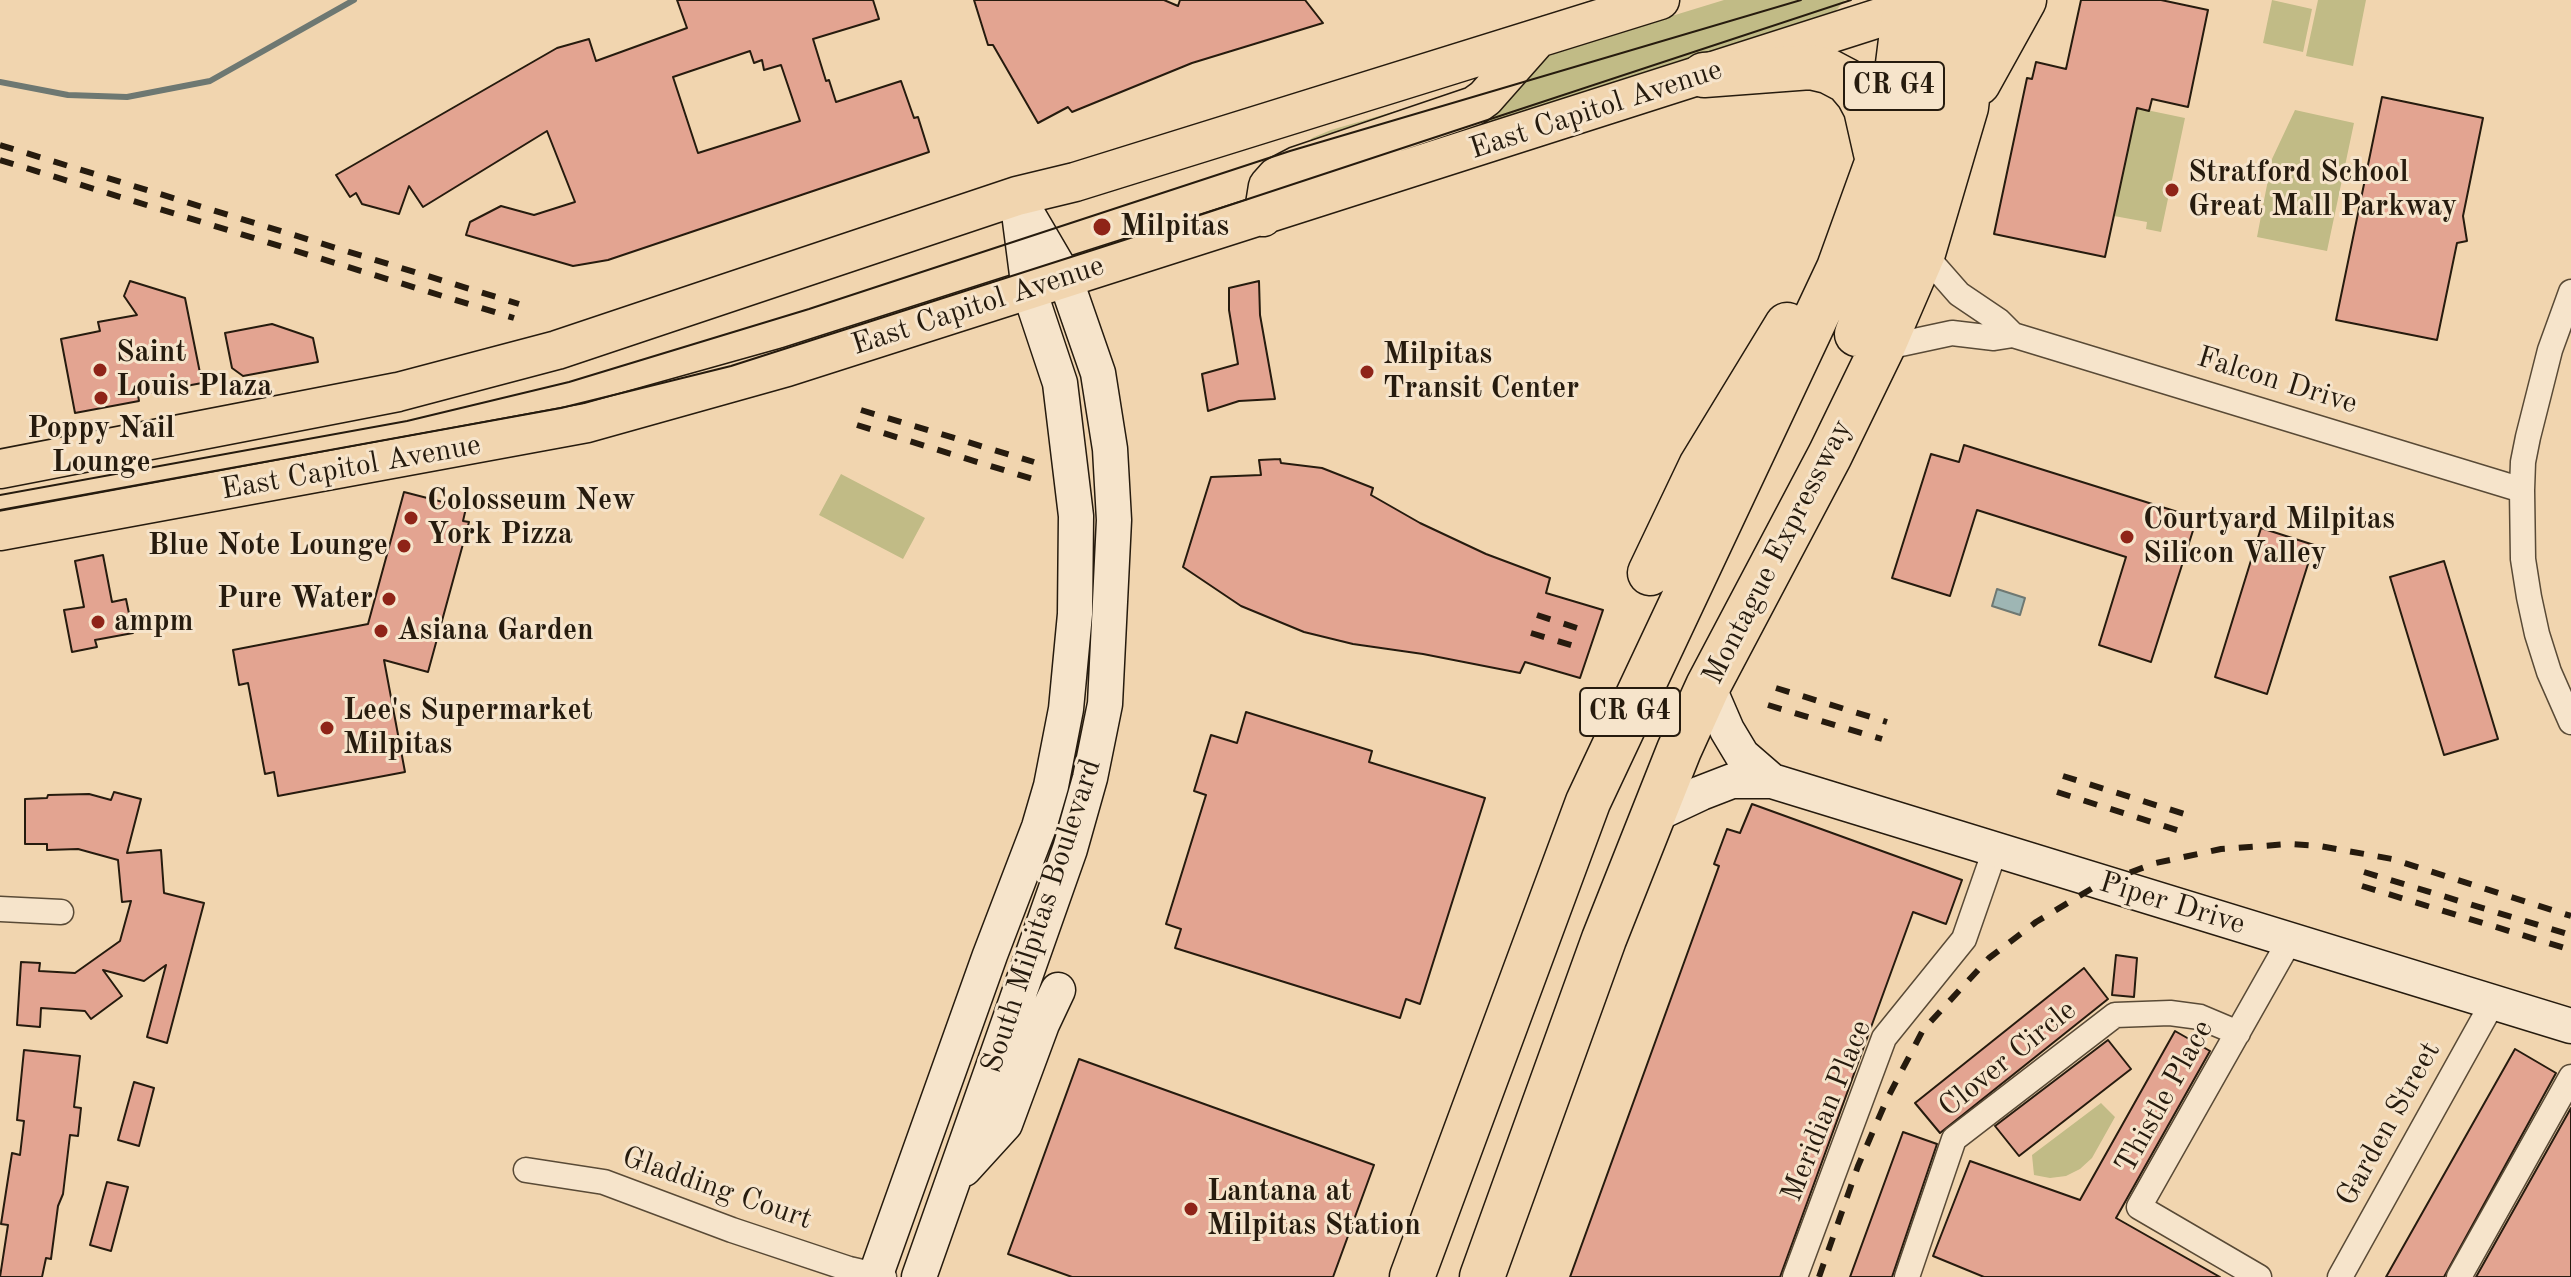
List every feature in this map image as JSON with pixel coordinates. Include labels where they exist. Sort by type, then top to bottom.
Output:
[{"type":"highway","name":"Montague Expressway","points":[[1482,1277],[1604,939],[1652,816],[1708,686],[1830,455],[1882,348],[1923,253],[1966,107],[1979,0]]},
{"type":"highway","points":[[1966,107],[2024,0]]},
{"type":"highway","name":"Montague Expressway","points":[[1412,1277],[1588,802],[1839,268],[1878,160],[1896,80],[1921,3]]},
{"type":"highway","points":[[1830,455],[1834,389],[1875,288],[1906,191],[1940,31],[1921,3]]},
{"type":"highway","points":[[1704,75],[1811,67],[1828,71],[1847,81],[1858,94],[1866,109],[1878,160]]},
{"type":"highway","points":[[1650,573],[1701,466],[1858,216]]},
{"type":"main road","name":"East Capitol Avenue","points":[[0,469],[398,392],[557,350],[1017,196],[1089,177],[1660,0]]},
{"type":"main road","name":"East Capitol Avenue","points":[[0,531],[587,423],[787,367],[1263,217],[1921,3]]},
{"type":"main road","points":[[1263,217],[1268,186],[1276,177],[1297,166],[1474,106],[1485,98],[1538,38]]},
{"type":"street","name":"South Milpitas Boulevard","points":[[919,1277],[1070,849],[1090,778],[1105,704],[1114,520],[1110,449],[1098,373],[1065,278],[1017,196]]},
{"type":"street","name":"South Milpitas Boulevard","points":[[878,1276],[990,955],[1039,827],[1051,786],[1066,709],[1075,614],[1076,516],[1060,383],[1029,290],[1017,196]]},
{"type":"street","name":"Falcon Drive","points":[[1923,253],[1959,294],[1999,321],[2013,335]]},
{"type":"street","points":[[2571,292],[2550,350],[2528,437],[2522,490],[2523,559],[2531,609],[2549,672],[2571,722]]},
{"type":"street","name":"Falcon Drive","points":[[1882,348],[1952,333],[1994,338],[2013,335],[2522,490]]},
{"type":"street","name":"Piper Drive","points":[[1708,686],[1727,730],[1742,755],[1772,781]]},
{"type":"street","name":"Piper Drive","points":[[1652,816],[1732,781],[1772,781],[2571,1026]]},
{"type":"street","name":"Meridian Place","points":[[1795,1277],[1884,1038],[1964,939],[1995,850]]},
{"type":"street","points":[[0,909],[61,912]]},
{"type":"street","name":"Thistle Place","points":[[2244,1273],[2139,1207],[2290,940]]},
{"type":"street","points":[[953,1181],[1005,1124],[1058,990]]},
{"type":"street","name":"Garden Street","points":[[2340,1277],[2493,1002]]},
{"type":"street","name":"Clover Circle","points":[[1907,1277],[1954,1139],[2115,1015],[2170,1013],[2200,1017],[2238,1033]]},
{"type":"street","points":[[2459,1277],[2571,1077]]},
{"type":"street","name":"Gladding Court","points":[[526,1170],[604,1182],[732,1230],[878,1276]]},
{"type":"shaded area","points":[[1724,0],[1845,0],[1833,14],[1342,183],[1308,143],[1331,130],[1495,82],[1564,49]]},
{"type":"shaded area","points":[[2272,0],[2312,9],[2303,52],[2263,43]]},
{"type":"shaded area","points":[[2318,0],[2366,0],[2353,66],[2306,56]]},
{"type":"shaded area","points":[[2137,108],[2185,118],[2161,232],[2146,229],[2147,222],[2114,216]]},
{"type":"shaded area","points":[[2295,110],[2354,123],[2327,251],[2257,237],[2272,159]]},
{"type":"shaded area","points":[[841,474],[925,518],[903,559],[819,515]]},
{"type":"shaded area","points":[[2101,1103],[2115,1117],[2092,1158],[2066,1176],[2050,1178],[2034,1175],[2032,1155]]},
{"type":"water","points":[[1997,589],[2025,598],[2020,615],[1992,606]]},
{"type":"building","points":[[677,0],[873,0],[879,19],[813,39],[826,81],[829,80],[836,102],[901,81],[914,118],[918,117],[929,152],[608,260],[573,266],[466,235],[470,222],[501,206],[534,215],[575,202],[547,131],[423,207],[409,186],[399,214],[362,204],[356,193],[350,197],[336,175],[557,48],[589,39],[596,61],[687,28]],"holes":[[[750,51],[754,63],[762,60],[764,70],[781,65],[800,121],[698,153],[673,77]]]},
{"type":"building","points":[[974,0],[1164,0],[1178,6],[1180,0],[1305,0],[1323,23],[1192,63],[1072,112],[1068,107],[1038,123],[993,45],[988,45]]},
{"type":"building","name":"Stratford School Great Mall Parkway","points":[[2081,0],[2161,0],[2208,10],[2188,107],[2152,99],[2149,111],[2137,108],[2105,257],[1994,234],[2027,78],[2032,79],[2036,62],[2066,69]]},
{"type":"building","points":[[2382,97],[2483,118],[2463,216],[2467,241],[2457,243],[2437,340],[2336,320]]},
{"type":"building","points":[[130,281],[185,298],[202,383],[138,395],[139,401],[75,413],[61,339],[100,331],[98,322],[137,315],[124,296]]},
{"type":"building","points":[[1259,281],[1260,315],[1275,399],[1239,401],[1208,411],[1202,374],[1238,364],[1229,310],[1229,288]]},
{"type":"building","points":[[272,324],[313,338],[318,362],[243,376],[232,368],[225,333]]},
{"type":"building","name":"Courtyard Milpitas Silicon Valley","points":[[1964,445],[2197,518],[2151,662],[2099,645],[2126,557],[1977,510],[1950,596],[1892,578],[1931,454],[1959,462]]},
{"type":"building","points":[[1280,459],[1281,463],[1322,468],[1373,488],[1371,495],[1420,523],[1486,554],[1550,578],[1546,593],[1603,610],[1580,678],[1525,662],[1520,673],[1353,644],[1304,632],[1241,606],[1183,567],[1211,477],[1261,475],[1259,460]]},
{"type":"building","name":"Lee's Supermarket Milpitas","points":[[404,492],[466,508],[463,521],[469,522],[428,672],[384,660],[405,772],[278,796],[274,772],[265,774],[248,683],[239,685],[233,650],[368,624]]},
{"type":"building","points":[[2261,528],[2314,545],[2267,694],[2215,677]]},
{"type":"building","name":"ampm","points":[[103,555],[112,602],[126,599],[133,633],[95,640],[97,647],[72,652],[64,610],[84,607],[75,561]]},
{"type":"building","points":[[2444,561],[2498,739],[2444,755],[2390,577]]},
{"type":"building","points":[[1246,712],[1372,751],[1369,762],[1485,798],[1420,1004],[1406,999],[1400,1018],[1175,948],[1181,929],[1166,924],[1206,795],[1194,791],[1211,735],[1237,743]]},
{"type":"building","points":[[114,792],[141,799],[127,853],[161,850],[164,893],[204,903],[167,1043],[147,1037],[166,965],[144,981],[103,970],[122,996],[91,1019],[85,1011],[41,1008],[40,1027],[17,1025],[21,962],[40,963],[39,971],[75,973],[120,941],[131,901],[122,902],[118,860],[78,849],[47,850],[47,844],[25,844],[25,799],[89,794],[111,800]]},
{"type":"building","points":[[1752,804],[1962,880],[1946,924],[1913,912],[1780,1277],[1570,1277],[1719,866],[1714,864],[1727,829],[1740,833]]},
{"type":"building","points":[[2116,955],[2137,958],[2134,997],[2112,995]]},
{"type":"building","points":[[2084,968],[2108,999],[1940,1133],[1915,1103]]},
{"type":"building","points":[[2175,1031],[2210,1051],[2116,1218],[2220,1277],[1984,1277],[1933,1256],[1970,1161],[2080,1200]]},
{"type":"building","points":[[2108,1040],[2131,1069],[2019,1156],[1995,1126]]},
{"type":"building","points":[[2515,1049],[2556,1073],[2444,1277],[2386,1277]]},
{"type":"building","points":[[24,1050],[80,1056],[74,1107],[81,1108],[78,1136],[70,1135],[51,1259],[46,1258],[42,1277],[0,1277],[8,1225],[1,1224],[12,1153],[20,1155],[24,1121],[17,1120]]},
{"type":"building","name":"Lantana at Milpitas Station","points":[[1079,1059],[1374,1165],[1333,1277],[1072,1277],[1008,1254]]},
{"type":"building","points":[[134,1082],[154,1088],[139,1146],[118,1140]]},
{"type":"building","points":[[2571,1108],[2571,1277],[2476,1277]]},
{"type":"building","points":[[1903,1132],[1937,1144],[1892,1277],[1850,1277]]},
{"type":"building","points":[[107,1182],[128,1187],[111,1251],[90,1245]]},
{"type":"waterway","points":[[0,82],[68,95],[127,97],[210,81],[354,0]]},
{"type":"tram line","points":[[0,495],[407,421],[569,382],[809,309],[1290,151],[1801,0]]},
{"type":"tram line","points":[[0,510],[561,408],[731,366],[1851,0]]},
{"type":"railway","points":[[0,145],[519,304]]},
{"type":"railway","points":[[0,160],[514,318]]},
{"type":"railway","points":[[861,410],[1034,462]]},
{"type":"railway","points":[[857,425],[1036,480]]},
{"type":"railway","points":[[1537,615],[1580,629]]},
{"type":"railway","points":[[1531,633],[1574,646]]},
{"type":"railway","points":[[1776,688],[1887,722]]},
{"type":"railway","points":[[1768,705],[1882,739]]},
{"type":"railway","points":[[2063,776],[2194,817]]},
{"type":"railway","points":[[2057,792],[2189,834]]},
{"type":"railway","points":[[1819,1277],[1858,1166],[1887,1099],[1923,1030],[1989,958],[2036,922],[2101,883],[2156,863],[2221,849],[2289,844],[2320,846],[2392,859],[2571,916]]},
{"type":"railway","points":[[2364,872],[2571,935]]},
{"type":"railway","points":[[2362,886],[2571,950]]},
{"type":"place","name":"Stratford School Great Mall Parkway","points":[[2172,190]]},
{"type":"place","name":"Milpitas","points":[[1102,227]]},
{"type":"place","name":"Saint Louis Plaza","points":[[100,370]]},
{"type":"place","name":"Milpitas Transit Center","points":[[1367,372]]},
{"type":"place","name":"Poppy Nail Lounge","points":[[101,398]]},
{"type":"place","name":"Colosseum New York Pizza","points":[[411,518]]},
{"type":"place","name":"Courtyard Milpitas Silicon Valley","points":[[2127,537]]},
{"type":"place","name":"Blue Note Lounge","points":[[404,546]]},
{"type":"place","name":"Pure Water","points":[[389,599]]},
{"type":"place","name":"ampm","points":[[98,622]]},
{"type":"place","name":"Asiana Garden","points":[[381,631]]},
{"type":"place","name":"Lee's Supermarket Milpitas","points":[[327,728]]},
{"type":"place","name":"Lantana at Milpitas Station","points":[[1191,1209]]}]
